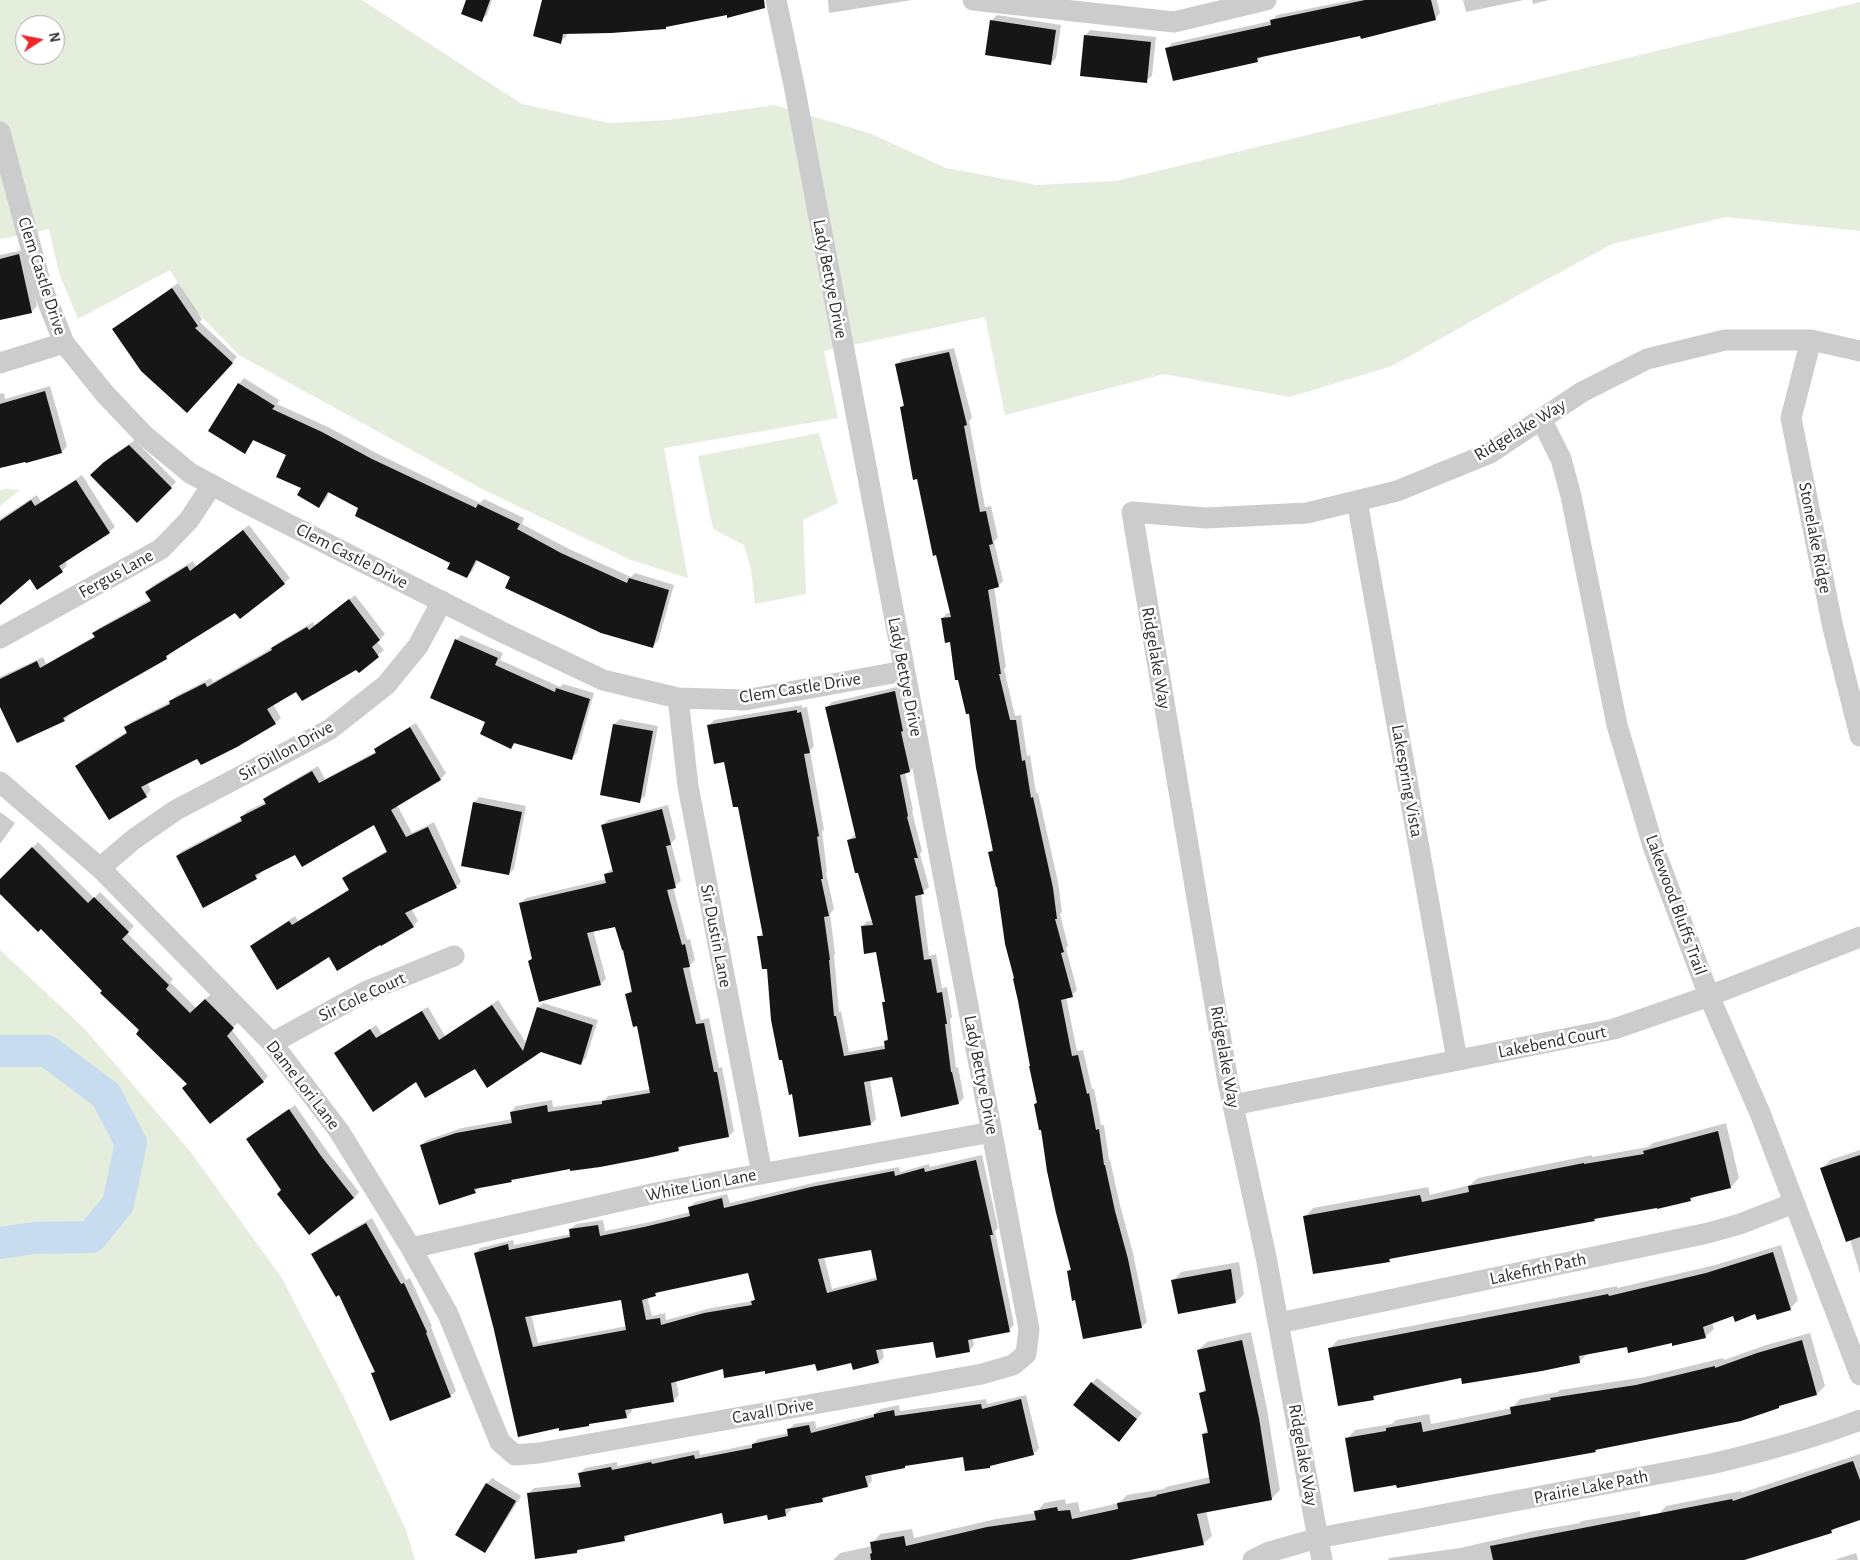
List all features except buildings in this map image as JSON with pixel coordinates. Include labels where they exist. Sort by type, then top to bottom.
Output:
[{"type":"street","name":"Lady Bettye Drive","points":[[776,0],[794,85],[1029,1329],[1026,1354]]},
{"type":"street","points":[[973,0],[1075,6],[1174,22],[1260,1]]},
{"type":"street","name":"Clem Castle Drive","points":[[0,132],[40,282],[64,343],[105,394],[144,435],[190,473],[442,601],[603,680],[678,698],[745,700],[904,671]]},
{"type":"street","name":"Ridgelake Way","points":[[1322,1560],[1279,1323],[1233,1105],[1132,512],[1206,518],[1306,513],[1397,491],[1490,453],[1582,392],[1647,359],[1725,340],[1811,340],[1860,351]]},
{"type":"street","name":"Stonelake Ridge","points":[[1811,340],[1791,418],[1833,628],[1860,736]]},
{"type":"street","points":[[0,363],[64,343]]},
{"type":"street","name":"Lakewood Bluffs Trail","points":[[1541,419],[1562,459],[1618,725],[1653,846],[1710,996],[1760,1113],[1860,1375]]},
{"type":"street","name":"Fergus Lane","points":[[0,638],[161,549],[189,520],[212,485]]},
{"type":"street","name":"Lakespring Vista","points":[[1357,501],[1457,1060]]},
{"type":"street","name":"Sir Dillon Drive","points":[[100,868],[134,839],[176,810],[329,730],[386,685],[418,646],[442,601]]},
{"type":"street","name":"Sir Dustin Lane","points":[[678,698],[688,786],[762,1174]]},
{"type":"street","name":"Dame Lori Lane","points":[[0,782],[100,868],[272,1043],[339,1130],[411,1248],[448,1314],[500,1442],[515,1455]]},
{"type":"street","name":"Lakebend Court","points":[[1233,1105],[1614,1030],[1710,996],[1860,937]]},
{"type":"street","name":"Sir Cole Court","points":[[272,1043],[367,991],[454,956]]},
{"type":"street","name":"White Lion Lane","points":[[411,1248],[647,1195],[992,1132]]},
{"type":"street","name":"Lakefirth Path","points":[[1279,1323],[1708,1233],[1740,1224],[1794,1203]]},
{"type":"street","name":"Cavall Drive","points":[[515,1455],[539,1453],[982,1374],[1013,1365],[1026,1354]]},
{"type":"street","name":"Prairie Lake Path","points":[[1253,1560],[1269,1552],[1318,1538],[1711,1464],[1771,1450],[1860,1420]]},
{"type":"green space","points":[[0,0],[362,0],[522,104],[609,123],[669,120],[774,105],[869,133],[946,168],[1037,185],[1116,181],[1860,2],[1860,231],[1726,217],[1612,244],[1392,366],[1290,397],[1164,374],[1005,415],[985,317],[824,351],[838,418],[664,448],[688,578],[631,560],[482,489],[239,355],[194,309],[170,270],[78,319],[59,273],[49,229],[0,239]]},
{"type":"green space","points":[[819,433],[838,503],[803,520],[806,594],[755,604],[751,569],[744,545],[713,529],[698,456]]},
{"type":"green space","points":[[0,490],[20,490],[0,506]]},
{"type":"green space","points":[[0,950],[84,1028],[190,1151],[281,1277],[343,1395],[406,1530],[415,1560],[0,1560]]},
{"type":"waterway","points":[[0,1051],[47,1051],[106,1095],[131,1143],[118,1204],[91,1237],[34,1238],[0,1243]]}]
